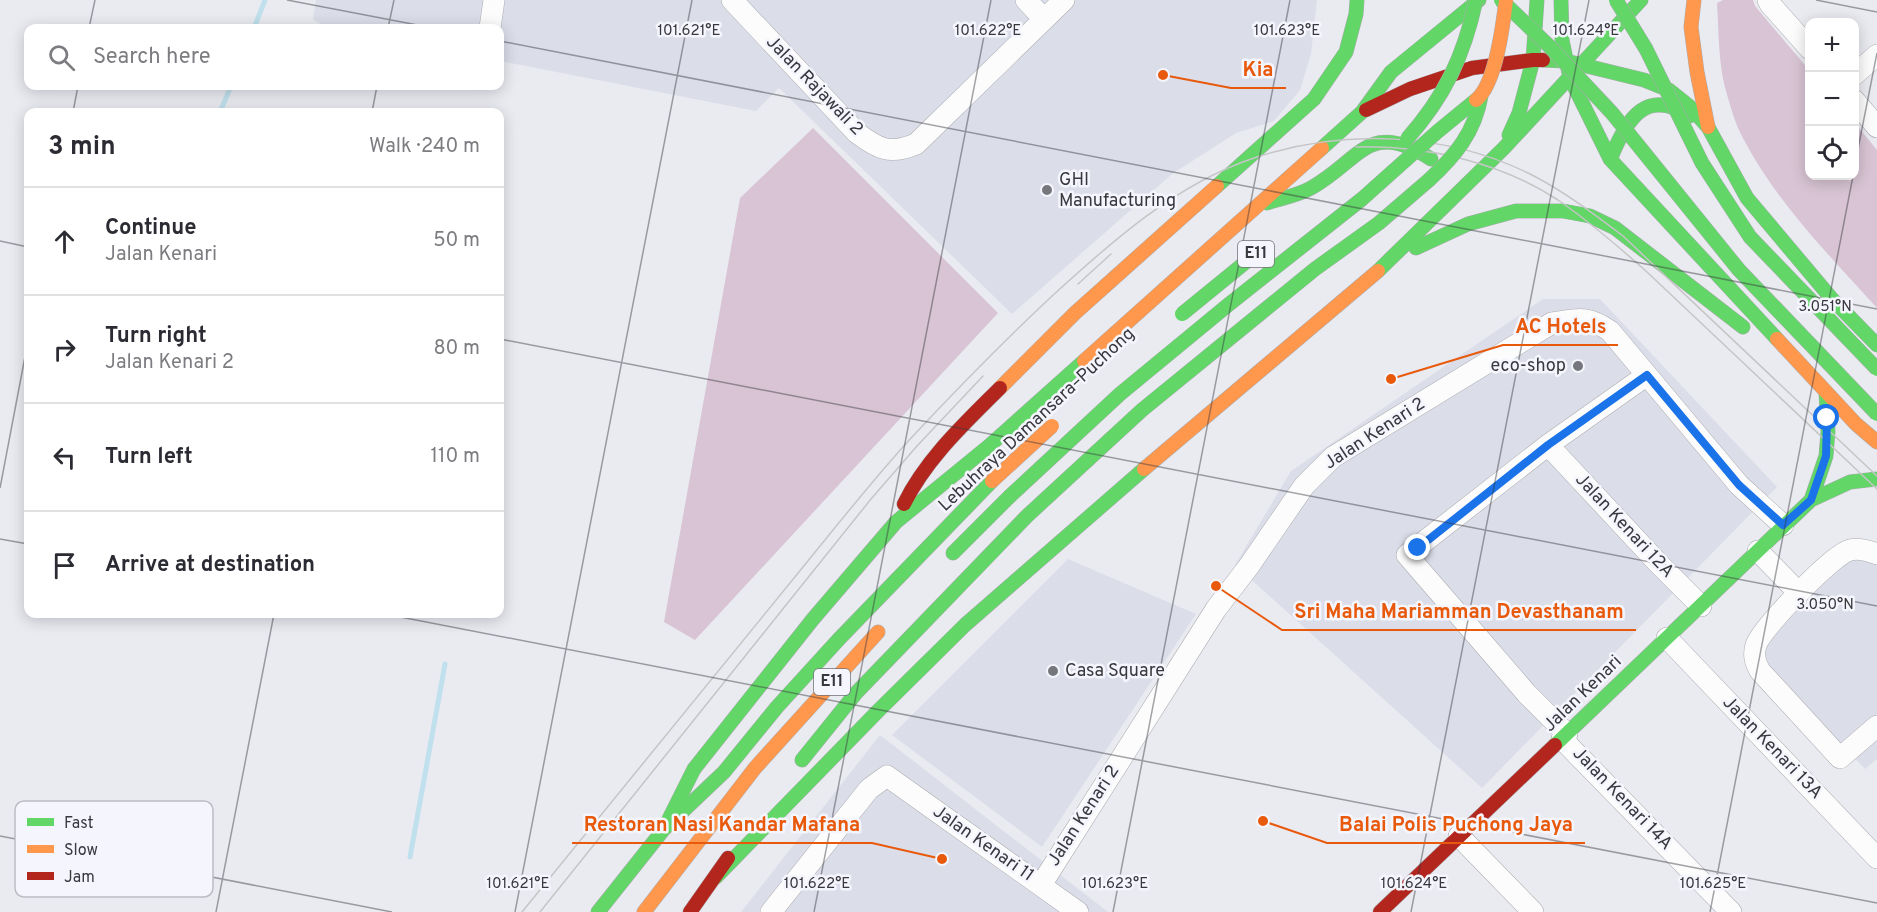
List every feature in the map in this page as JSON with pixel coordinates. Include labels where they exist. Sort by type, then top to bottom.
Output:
[{"type":"main road","points":[[896,522],[915,482],[941,450],[1075,312],[1314,99],[1346,52],[1356,14],[1357,0]]},
{"type":"main road","points":[[664,829],[694,769],[813,619],[896,522],[989,446],[1362,112],[1391,72],[1478,0]]},
{"type":"main road","points":[[1388,153],[1407,139],[1424,121],[1451,81],[1473,21],[1478,0]]},
{"type":"main road","points":[[1503,0],[1612,114],[1739,270],[1877,414]]},
{"type":"main road","name":"Lebuhraya Damansara–Puchong","points":[[945,561],[1009,497],[1120,394],[1362,199],[1481,96],[1496,60],[1501,38],[1503,0]]},
{"type":"main road","points":[[1504,148],[1519,113],[1533,60],[1537,0]]},
{"type":"main road","points":[[1561,0],[1562,40],[1570,78],[1610,159],[1856,424],[1877,442]]},
{"type":"main road","points":[[1616,0],[1646,49],[1702,163],[1750,237],[1877,369]]},
{"type":"main road","points":[[716,878],[965,625],[1062,539],[1392,259],[1504,148],[1641,0]]},
{"type":"main road","points":[[1694,0],[1691,27],[1696,72],[1708,127]]},
{"type":"main road","points":[[1362,112],[1410,89],[1472,68],[1533,60],[1583,64],[1644,80],[1669,90],[1689,106],[1708,127],[1747,198],[1832,299],[1877,345]]},
{"type":"main road","points":[[795,768],[824,736],[856,693],[1027,516],[1142,411],[1316,269],[1379,223],[1445,165],[1471,134],[1480,111],[1481,96]]},
{"type":"main road","points":[[1610,159],[1621,133],[1641,110],[1654,104],[1675,106],[1708,127]]},
{"type":"main road","points":[[1254,207],[1311,188],[1365,148],[1380,141],[1395,141],[1421,152],[1444,172],[1449,192],[1445,208]]},
{"type":"main road","points":[[1392,259],[1468,224],[1516,211],[1563,211],[1590,216],[1615,228],[1745,328],[1778,341]]},
{"type":"main road","name":"E11","points":[[1168,325],[1276,239]]},
{"type":"main road","name":"Jalan Kenari","points":[[1811,500],[1826,456],[1828,432],[1826,392]]},
{"type":"main road","name":"Lebuhraya Damansara–Puchong","points":[[598,912],[664,829],[724,772],[800,681],[992,481],[1059,421]]},
{"type":"main road","name":"Jalan Kenari","points":[[1380,912],[1811,500],[1832,488],[1860,478],[1877,479]]},
{"type":"main road","name":"E11","points":[[644,912],[755,768],[891,618]]},
{"type":"main road","points":[[801,739],[823,717],[856,693]]},
{"type":"main road","points":[[669,880],[770,771]]},
{"type":"main road","points":[[690,912],[716,878],[753,819]]},
{"type":"street","points":[[491,24],[494,0]]},
{"type":"street","name":"Jalan Rajawali 2","points":[[732,0],[857,133],[871,144],[888,150],[902,150],[916,144],[1064,0]]},
{"type":"street","points":[[1026,0],[1044,19]]},
{"type":"street","points":[[1768,0],[1805,44]]},
{"type":"street","points":[[1857,72],[1877,55]]},
{"type":"street","points":[[1859,106],[1877,127]]},
{"type":"street","name":"Jalan Kenari 2","points":[[1041,885],[1216,609],[1249,566],[1304,486],[1333,457],[1552,323],[1583,318],[1596,321],[1610,331],[1739,485],[1783,525]]},
{"type":"street","points":[[1548,445],[1647,375]]},
{"type":"street","name":"Jalan Kenari 14A","points":[[1548,445],[1407,555],[1565,736],[1731,912]]},
{"type":"street","name":"Jalan Kenari 12A","points":[[1548,445],[1701,606]]},
{"type":"street","points":[[1869,552],[1848,550],[1833,560],[1762,633],[1756,645],[1754,660],[1760,671],[1840,758],[1877,726]]},
{"type":"street","points":[[1758,551],[1799,593]]},
{"type":"street","name":"Jalan Kenari 13A","points":[[1667,639],[1877,858]]},
{"type":"street","name":"Jalan Kenari 11","points":[[771,912],[869,789],[888,776],[1078,912]]},
{"type":"street","points":[[1459,836],[1533,912]]},
{"type":"shaded area","points":[[316,0],[1317,0],[1311,54],[1300,90],[1274,121],[1236,133],[1172,174],[1012,314],[779,88],[756,111],[504,62],[504,24],[320,24],[313,19]]},
{"type":"shaded area","points":[[1723,0],[1753,0],[1755,6],[1805,65],[1805,180],[1859,180],[1859,128],[1877,150],[1877,308],[1788,207],[1772,186],[1741,135],[1725,87],[1717,3]]},
{"type":"shaded area","points":[[813,128],[998,313],[695,640],[664,622],[740,198]]},
{"type":"shaded area","points":[[1543,299],[1600,299],[1777,487],[1482,788],[1235,565],[1291,471]]},
{"type":"shaded area","points":[[1851,558],[1877,560],[1877,759],[1865,769],[1761,660],[1762,647],[1797,604]]},
{"type":"shaded area","points":[[1068,559],[1196,614],[1042,847],[892,735]]},
{"type":"shaded area","points":[[880,735],[1108,912],[741,912]]},
{"type":"waterway","points":[[256,24],[265,0]]},
{"type":"waterway","points":[[222,108],[229,90]]},
{"type":"waterway","points":[[410,857],[445,664]]},
{"type":"tram line","points":[[522,912],[862,495],[963,383],[1051,297],[1121,236],[1171,199],[1198,183],[1254,158],[1288,148],[1323,142],[1395,139],[1465,150],[1532,175],[1568,196],[1623,236],[1877,476]]},
{"type":"tram line","points":[[1356,147],[1409,149],[1461,158],[1512,175],[1558,200],[1647,272],[1877,489]]},
{"type":"tram line","points":[[1078,284],[1111,254]]},
{"type":"tram line","points":[[540,912],[871,499],[983,376]]},
{"type":"traffic: fast","points":[[1217,186],[1314,99],[1346,52],[1356,14],[1357,0]]},
{"type":"traffic: fast","points":[[1407,139],[1432,107],[1451,74],[1466,39],[1476,0]]},
{"type":"traffic: fast","points":[[1322,148],[1362,112],[1391,72],[1479,0]]},
{"type":"traffic: fast","points":[[1501,0],[1550,47],[1612,113],[1739,270],[1877,414]]},
{"type":"traffic: fast","points":[[1509,135],[1519,113],[1533,60],[1537,0]]},
{"type":"traffic: fast","points":[[1561,0],[1562,40],[1570,78],[1610,159],[1777,339]]},
{"type":"traffic: fast","points":[[1616,0],[1646,49],[1702,163],[1750,237],[1877,369]]},
{"type":"traffic: fast","points":[[1378,271],[1504,148],[1641,0]]},
{"type":"traffic: fast","points":[[1543,60],[1566,61],[1644,80],[1669,90],[1689,106],[1708,127],[1747,198],[1832,299],[1877,345]]},
{"type":"traffic: fast","points":[[1429,180],[1447,162],[1469,132],[1481,96]]},
{"type":"traffic: fast","points":[[1009,497],[1120,394],[1362,199],[1476,100]]},
{"type":"traffic: fast","points":[[1612,155],[1625,129],[1641,111],[1651,106],[1662,105],[1675,108],[1690,116]]},
{"type":"traffic: fast","points":[[1267,203],[1311,188],[1354,156],[1378,143],[1393,142],[1410,147],[1431,159]]},
{"type":"traffic: fast","points":[[802,760],[856,693],[1027,516],[1142,410],[1315,269],[1379,223],[1429,180]]},
{"type":"traffic: fast","points":[[1416,248],[1468,224],[1516,211],[1563,211],[1590,216],[1615,228],[1743,327]]},
{"type":"traffic: fast","points":[[1182,314],[1263,248]]},
{"type":"traffic: fast","points":[[664,829],[694,769],[813,619],[896,522],[989,446],[1084,361]]},
{"type":"traffic: fast","points":[[1811,500],[1826,456],[1828,432],[1826,392]]},
{"type":"traffic: fast","points":[[716,877],[965,625],[1144,469]]},
{"type":"traffic: fast","points":[[1555,745],[1811,500],[1850,482],[1877,479]]},
{"type":"traffic: fast","points":[[598,912],[664,829],[724,772],[777,707],[839,639],[992,481]]},
{"type":"traffic: fast","points":[[953,553],[1009,497]]},
{"type":"traffic: slow","points":[[1476,100],[1489,81],[1493,68],[1506,0]]},
{"type":"traffic: slow","points":[[1694,0],[1691,27],[1708,127]]},
{"type":"traffic: slow","points":[[1084,361],[1322,148]]},
{"type":"traffic: slow","points":[[1000,388],[1075,313],[1217,186]]},
{"type":"traffic: slow","points":[[1144,469],[1378,271]]},
{"type":"traffic: slow","points":[[1777,339],[1856,424],[1877,442]]},
{"type":"traffic: slow","points":[[992,481],[1052,426]]},
{"type":"traffic: slow","points":[[644,912],[755,768],[878,632]]},
{"type":"traffic: jam","points":[[1366,110],[1410,89],[1472,68],[1543,60]]},
{"type":"traffic: jam","points":[[904,504],[935,457],[1000,388]]},
{"type":"traffic: jam","points":[[1380,912],[1555,745]]},
{"type":"traffic: jam","points":[[690,912],[728,858]]},
{"type":"place","name":"Kia","points":[[1163,75]]},
{"type":"place","name":"GHI Manufacturing","points":[[1047,190]]},
{"type":"place","name":"eco-shop","points":[[1578,366]]},
{"type":"place","name":"AC Hotels","points":[[1391,379]]},
{"type":"place","name":"Sri Maha Mariamman Devasthanam","points":[[1216,586]]},
{"type":"place","name":"Casa Square","points":[[1053,671]]},
{"type":"place","name":"Balai Polis Puchong Jaya","points":[[1263,821]]},
{"type":"place","name":"Restoran Nasi Kandar Mafana","points":[[942,859]]},
{"type":"route","points":[[1418,548],[1548,445],[1647,375],[1739,485],[1783,525],[1811,500],[1826,456],[1827,418]]}]
